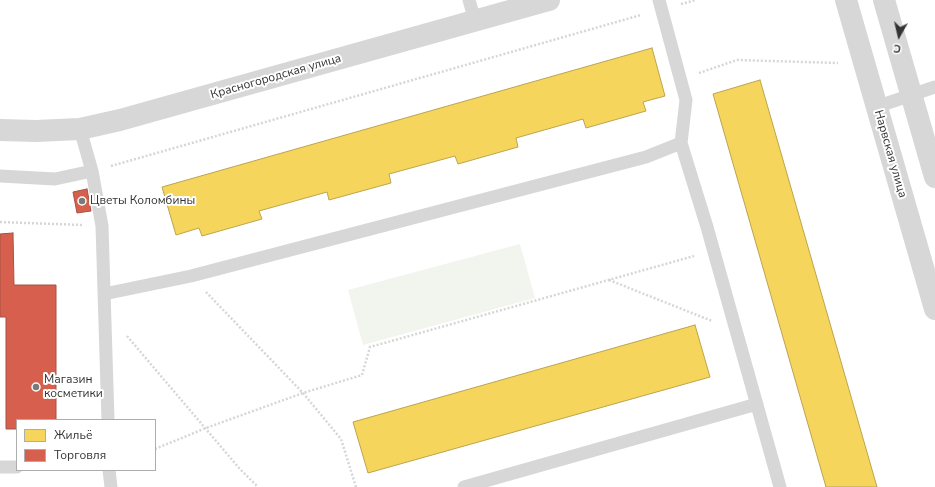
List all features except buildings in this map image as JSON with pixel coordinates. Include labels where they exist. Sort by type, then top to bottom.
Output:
[{"type":"street","name":"Красногородская улица","points":[[0,130],[36,131],[80,129],[120,120],[475,22],[549,0]]},
{"type":"street","name":"Нарвская улица","points":[[846,0],[935,309]]},
{"type":"street","points":[[884,0],[935,177]]},
{"type":"lane","points":[[469,0],[475,22]]},
{"type":"lane","points":[[660,5],[686,100],[681,143],[714,250],[780,487]]},
{"type":"lane","points":[[876,107],[935,86]]},
{"type":"lane","points":[[80,129],[92,171],[102,226],[108,419]]},
{"type":"lane","points":[[104,294],[191,276],[639,159],[681,143]]},
{"type":"lane","points":[[0,176],[56,179],[92,171]]},
{"type":"lane","points":[[464,487],[757,404]]},
{"type":"lane","points":[[0,467],[16,468]]},
{"type":"lane","points":[[109,471],[110,487]]},
{"type":"path","points":[[92,171],[660,5],[696,0]]},
{"type":"path","points":[[680,80],[737,60],[864,63]]},
{"type":"path","points":[[0,222],[102,226]]},
{"type":"path","points":[[156,449],[206,428],[303,392],[362,375],[370,347],[714,250]]},
{"type":"path","points":[[191,276],[303,392],[341,439],[356,487]]},
{"type":"path","points":[[609,280],[736,330]]},
{"type":"path","points":[[127,336],[239,468],[258,487]]},
{"type":"shaded area","points":[[520,244],[535,298],[363,345],[348,290]]},
{"type":"place","name":"Цветы Коломбины","points":[[82,201]]},
{"type":"place","name":"Магазин косметики","points":[[36,387]]}]
